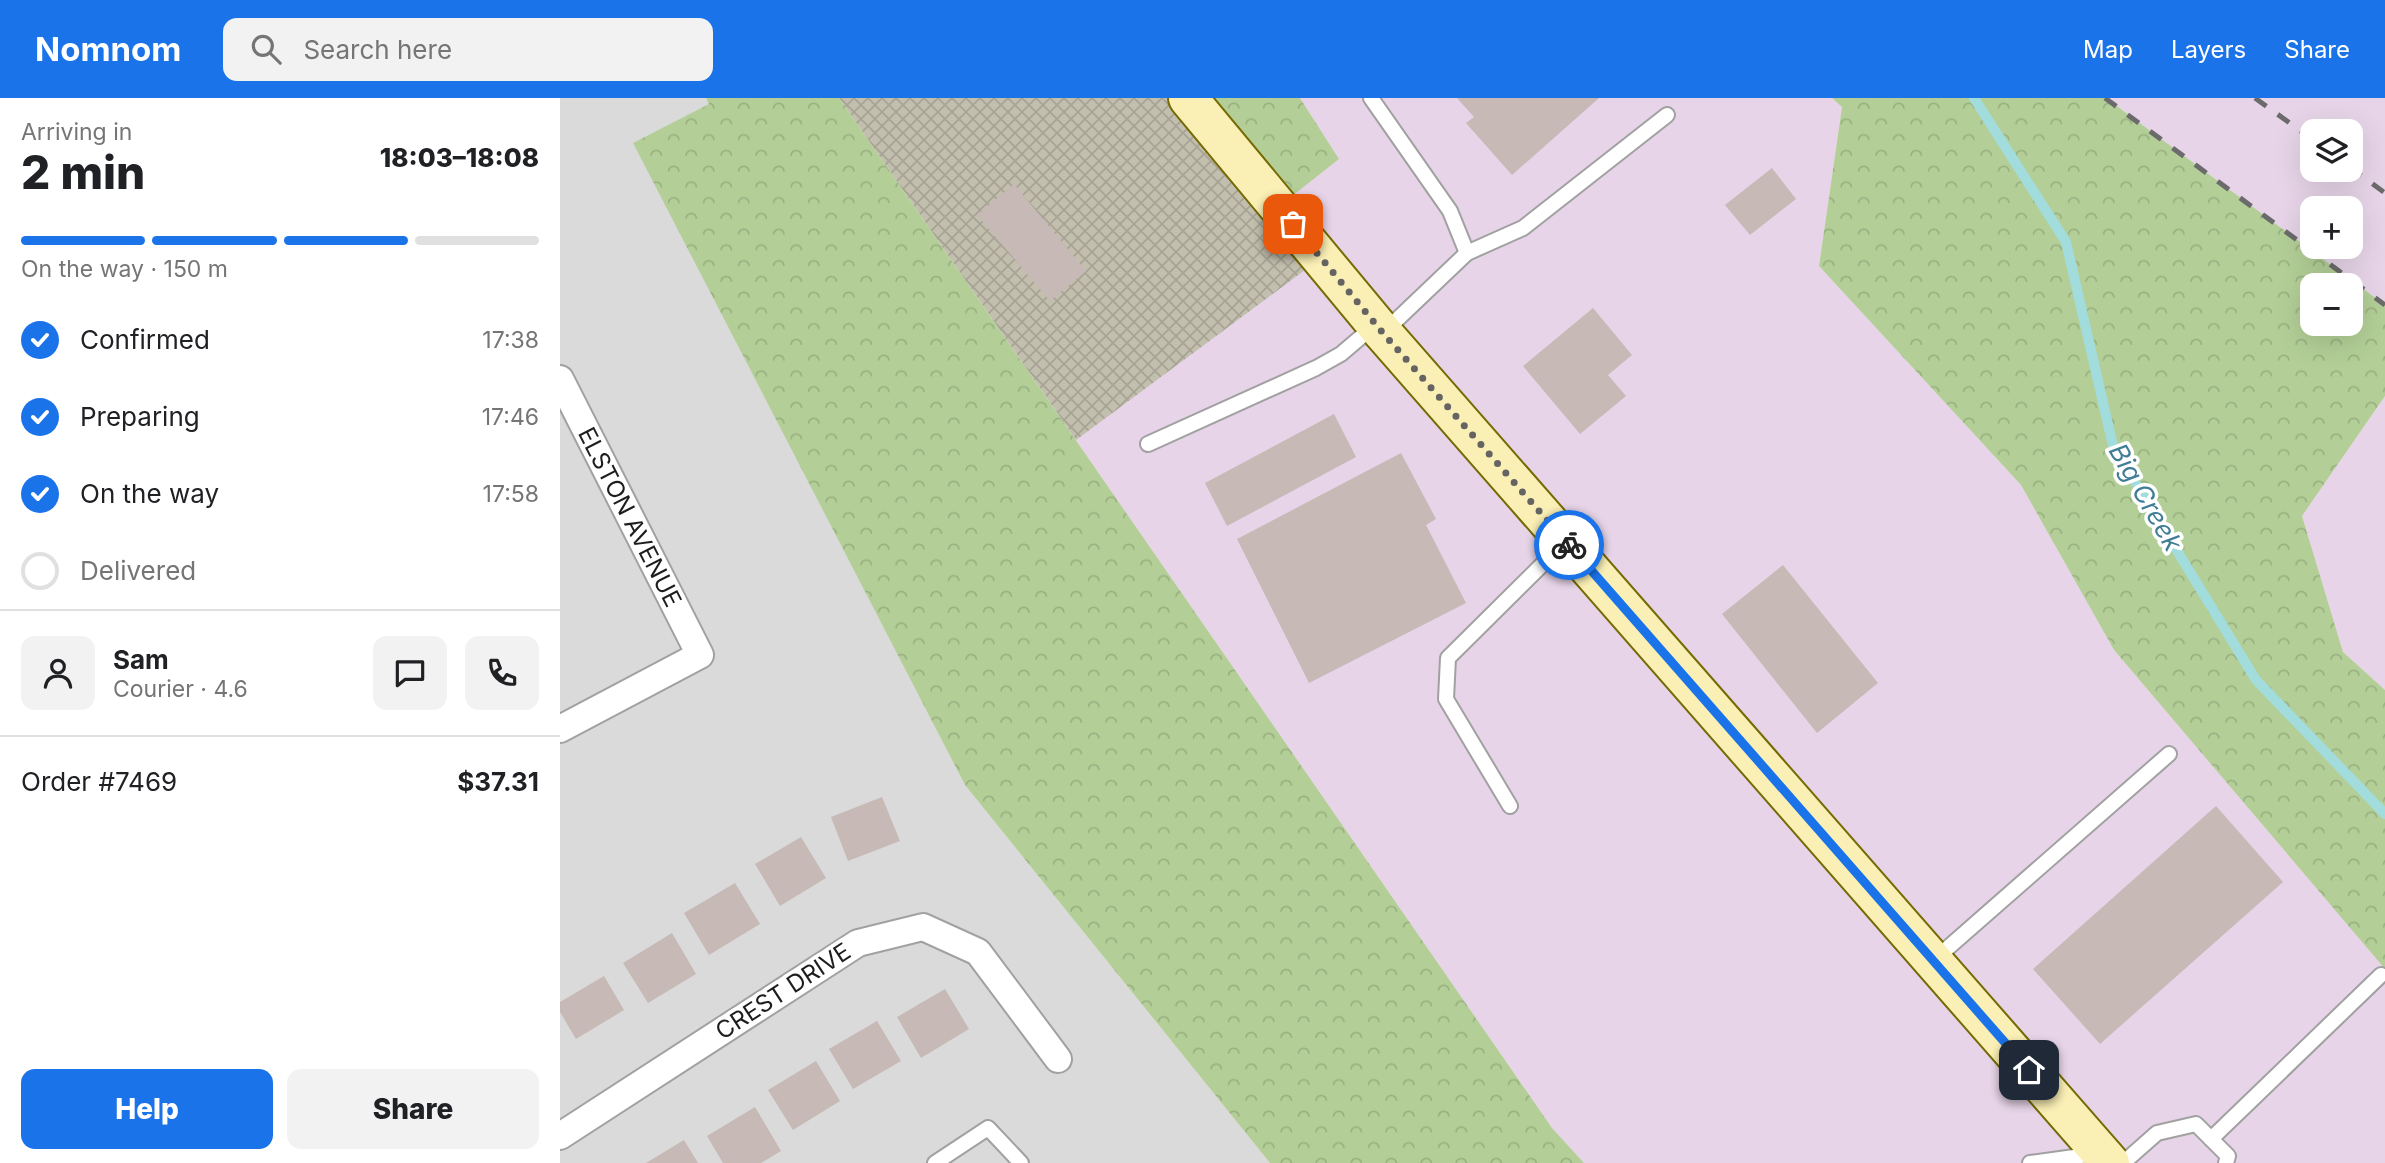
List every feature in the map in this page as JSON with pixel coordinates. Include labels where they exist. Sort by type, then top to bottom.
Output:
[{"type":"street","points":[[1188,98],[1379,329],[2111,1160]]},
{"type":"street","name":"ELSTON AVENUE","points":[[560,379],[700,655],[560,729]]},
{"type":"street","name":"CREST DRIVE","points":[[560,1136],[858,943],[923,927],[978,952],[1058,1059]]},
{"type":"lane","points":[[1371,98],[1450,211],[1467,253]]},
{"type":"lane","points":[[1148,444],[1316,368],[1341,354],[1379,329],[1467,253],[1523,228],[1667,115]]},
{"type":"lane","points":[[1510,806],[1446,699],[1448,658],[1566,541]]},
{"type":"lane","points":[[1933,961],[2169,754]]},
{"type":"lane","points":[[2211,1139],[2381,975]]},
{"type":"lane","points":[[2030,1163],[2111,1160],[2157,1133],[2196,1124],[2228,1156],[2226,1163]]},
{"type":"lane","points":[[935,1163],[988,1128],[1021,1163]]},
{"type":"shaded area","points":[[560,98],[706,98],[710,104],[634,143],[965,785],[1270,1163],[560,1163]]},
{"type":"shaded area","points":[[839,98],[1188,98],[1339,159],[1300,98],[1832,98],[1842,106],[1819,266],[2021,485],[2114,650],[2385,969],[2385,1163],[1584,1163],[1552,1128]]},
{"type":"shaded area","points":[[839,98],[1188,98],[1321,258],[1076,440]]},
{"type":"shaded area","points":[[2106,98],[2385,98],[2385,305],[2363,289],[2363,273],[2342,273],[2323,259],[2363,259],[2363,196],[2300,196],[2300,242]]},
{"type":"shaded area","points":[[2385,396],[2385,690],[2343,652],[2302,516]]},
{"type":"green space","points":[[706,98],[839,98],[1552,1128],[1584,1163],[1270,1163],[965,785],[633,143],[709,104]]},
{"type":"green space","points":[[1188,98],[1300,98],[1339,159],[1278,207]]},
{"type":"green space","points":[[1832,98],[2106,98],[2300,242],[2300,259],[2323,259],[2342,273],[2300,273],[2300,336],[2363,336],[2363,289],[2385,305],[2385,396],[2302,516],[2343,652],[2385,690],[2385,969],[2114,650],[2021,485],[1819,266],[1842,107]]},
{"type":"building","points":[[1457,98],[1599,98],[1512,175],[1466,123],[1474,117]]},
{"type":"building","points":[[1772,168],[1796,199],[1750,235],[1725,205]]},
{"type":"building","points":[[1014,184],[1086,271],[1050,301],[977,215]]},
{"type":"building","points":[[1593,308],[1632,355],[1608,375],[1626,396],[1580,434],[1523,366]]},
{"type":"building","points":[[1334,414],[1356,457],[1227,526],[1205,483]]},
{"type":"building","points":[[1401,453],[1436,519],[1426,525],[1466,603],[1309,683],[1237,539]]},
{"type":"building","points":[[1783,565],[1878,683],[1817,733],[1722,614]]},
{"type":"building","points":[[882,797],[900,841],[848,861],[831,817]]},
{"type":"building","points":[[2216,806],[2283,882],[2100,1044],[2033,969]]},
{"type":"building","points":[[801,837],[826,878],[780,906],[755,864]]},
{"type":"building","points":[[735,883],[760,924],[709,955],[684,913]]},
{"type":"building","points":[[672,933],[696,974],[648,1003],[623,963]]},
{"type":"building","points":[[604,976],[624,1010],[576,1039],[560,1012],[560,1002]]},
{"type":"building","points":[[945,989],[969,1029],[921,1058],[897,1017]]},
{"type":"building","points":[[877,1021],[901,1061],[853,1089],[829,1049]]},
{"type":"building","points":[[816,1061],[840,1101],[793,1130],[768,1090]]},
{"type":"building","points":[[755,1107],[781,1151],[761,1163],[723,1163],[707,1136]]},
{"type":"building","points":[[684,1140],[698,1163],[646,1163]]},
{"type":"waterway","name":"Big Creek","points":[[1974,98],[2066,242],[2113,446],[2256,680],[2385,814]]},
{"type":"railway","points":[[2105,98],[2385,305]]},
{"type":"railway","points":[[2255,98],[2300,130]]},
{"type":"railway","points":[[2363,177],[2385,193]]},
{"type":"way so far","points":[[1293,224],[1383,333],[1569,545]]},
{"type":"route","points":[[1569,545],[2029,1070]]}]
